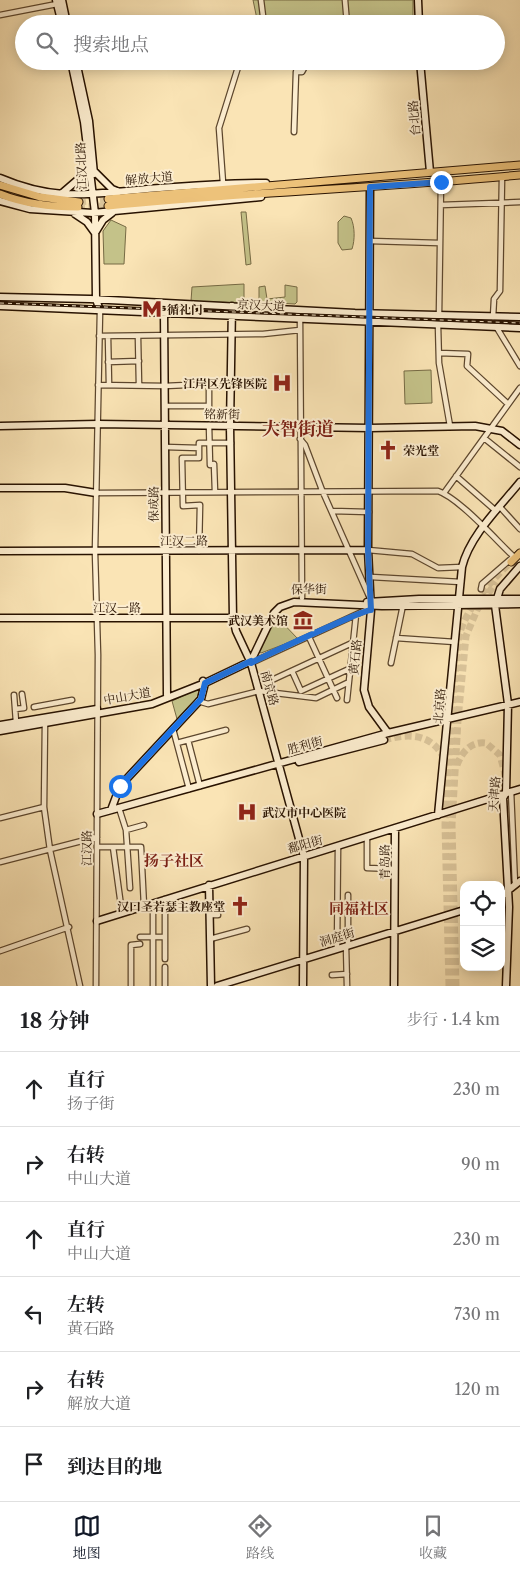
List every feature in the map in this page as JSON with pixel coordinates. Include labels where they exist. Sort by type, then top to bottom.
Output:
[{"type":"main road","name":"解放大道","points":[[520,165],[430,172],[386,178],[302,183],[108,202],[202,196],[297,193],[520,176]]},
{"type":"main road","points":[[0,185],[40,197],[79,204],[60,207],[34,203],[0,194]]},
{"type":"street","points":[[261,0],[263,15]]},
{"type":"street","points":[[345,0],[346,15]]},
{"type":"street","points":[[418,0],[419,15]]},
{"type":"street","points":[[0,15],[59,2]]},
{"type":"street","points":[[59,2],[61,15]]},
{"type":"street","points":[[59,2],[64,15]]},
{"type":"street","name":"江汉北路","points":[[73,70],[84,122],[91,170]]},
{"type":"street","name":"江汉北路","points":[[78,70],[89,121],[93,195]]},
{"type":"street","points":[[223,183],[219,128],[237,70]]},
{"type":"street","points":[[294,132],[296,72],[302,72],[303,70]]},
{"type":"street","name":"台北路","points":[[421,70],[430,172]]},
{"type":"street","points":[[59,195],[91,170],[112,189],[120,192]]},
{"type":"street","points":[[493,317],[494,299],[500,291],[502,177]]},
{"type":"street","name":"解放大道","points":[[0,178],[21,187],[59,195],[93,195],[223,183],[302,183]]},
{"type":"street","points":[[439,315],[441,182]]},
{"type":"street","name":"黄石路","points":[[370,187],[371,321],[368,550],[372,606],[364,690],[370,707],[388,733]]},
{"type":"street","name":"解放大道","points":[[2,203],[30,209],[95,213],[297,193]]},
{"type":"street","points":[[93,195],[96,233],[96,299],[100,311]]},
{"type":"street","points":[[441,205],[520,202]]},
{"type":"street","points":[[96,233],[103,220],[117,211]]},
{"type":"street","points":[[71,213],[87,222],[96,233]]},
{"type":"street","points":[[370,241],[439,243]]},
{"type":"street","name":"京汉大道","points":[[0,297],[96,299],[370,313],[520,317]]},
{"type":"street","name":"京汉大道","points":[[0,306],[520,328]]},
{"type":"street","name":"南京路","points":[[232,306],[230,426],[234,618],[236,631],[250,660],[280,763],[304,857],[303,986]]},
{"type":"street","name":"江汉路","points":[[96,986],[97,619],[95,552],[100,311]]},
{"type":"street","name":"保成路","points":[[164,313],[167,695]]},
{"type":"street","points":[[300,318],[302,598]]},
{"type":"street","points":[[438,325],[439,353],[450,426]]},
{"type":"street","points":[[496,328],[520,366]]},
{"type":"street","points":[[99,336],[138,337],[300,330]]},
{"type":"street","points":[[108,336],[109,385]]},
{"type":"street","points":[[138,337],[139,386]]},
{"type":"street","points":[[439,353],[468,354],[467,366],[508,404]]},
{"type":"street","points":[[108,362],[139,361]]},
{"type":"street","points":[[98,385],[165,386],[231,383]]},
{"type":"street","points":[[165,406],[209,406],[209,384]]},
{"type":"street","points":[[444,493],[520,388]]},
{"type":"street","name":"铭新街","points":[[0,426],[98,424],[370,428],[450,426],[502,431],[520,445]]},
{"type":"street","points":[[209,426],[210,465],[214,464],[215,492]]},
{"type":"street","points":[[484,438],[520,467]]},
{"type":"street","points":[[300,439],[305,445],[322,490],[350,550],[372,606]]},
{"type":"street","points":[[199,551],[200,506],[183,506],[182,458],[199,458],[199,443],[231,443]]},
{"type":"street","points":[[165,447],[199,448]]},
{"type":"street","points":[[456,476],[498,509],[520,530]]},
{"type":"street","name":"北京路","points":[[438,815],[449,718],[462,567],[466,554],[483,528],[520,482]]},
{"type":"street","points":[[0,488],[65,488],[96,493],[322,490],[438,491],[444,493],[517,559]]},
{"type":"street","points":[[332,511],[369,512]]},
{"type":"street","points":[[368,550],[412,554],[438,568],[462,567]]},
{"type":"street","name":"江汉二路","points":[[0,551],[368,550]]},
{"type":"street","points":[[481,589],[482,584],[517,559]]},
{"type":"street","points":[[496,602],[517,559]]},
{"type":"street","points":[[370,577],[460,582]]},
{"type":"street","name":"保华街","points":[[250,660],[272,611],[287,600],[302,598],[372,606]]},
{"type":"street","name":"中山大道","points":[[496,602],[520,599]]},
{"type":"street","name":"中山大道","points":[[0,725],[152,704],[250,660],[356,616],[379,600],[520,604]]},
{"type":"street","name":"保华街","points":[[250,660],[274,613],[280,607],[294,602],[372,606]]},
{"type":"street","name":"中山大道","points":[[372,606],[458,602]]},
{"type":"street","name":"天津路","points":[[496,602],[508,704],[509,792],[503,798],[508,891],[506,986]]},
{"type":"street","points":[[391,663],[403,605]]},
{"type":"street","points":[[347,700],[347,683],[356,616]]},
{"type":"street","name":"江汉一路","points":[[0,618],[234,618]]},
{"type":"street","points":[[309,637],[337,698]]},
{"type":"street","points":[[396,638],[455,642]]},
{"type":"street","points":[[272,680],[352,643]]},
{"type":"street","points":[[292,671],[301,691],[349,669]]},
{"type":"street","points":[[111,810],[120,786],[198,701],[203,681]]},
{"type":"street","name":"中山大道","points":[[97,711],[150,701],[203,681]]},
{"type":"street","points":[[198,701],[208,704],[259,691],[316,698],[347,683]]},
{"type":"street","points":[[15,709],[24,708],[22,694]]},
{"type":"street","points":[[14,695],[16,722]]},
{"type":"street","points":[[72,700],[37,707],[43,719],[44,807],[50,850],[69,927],[80,986]]},
{"type":"street","name":"胜利街","points":[[97,814],[388,733],[520,702]]},
{"type":"street","name":"中山大道","points":[[0,731],[43,719]]},
{"type":"street","points":[[173,729],[189,789]]},
{"type":"street","points":[[176,743],[226,730]]},
{"type":"street","points":[[188,740],[200,786]]},
{"type":"street","points":[[288,761],[303,762],[384,740]]},
{"type":"street","name":"鄱阳街","points":[[97,921],[520,789]]},
{"type":"street","points":[[505,893],[518,882],[509,792]]},
{"type":"street","points":[[0,818],[44,807]]},
{"type":"street","points":[[119,808],[126,830],[130,888]]},
{"type":"street","points":[[508,813],[510,886],[508,891]]},
{"type":"street","points":[[126,830],[144,825]]},
{"type":"street","name":"青岛路","points":[[394,986],[395,828]]},
{"type":"street","points":[[0,862],[97,837]]},
{"type":"street","points":[[367,837],[367,868],[395,869]]},
{"type":"street","points":[[97,847],[142,846],[144,906]]},
{"type":"street","points":[[337,949],[338,846]]},
{"type":"street","points":[[114,847],[122,913]]},
{"type":"street","points":[[209,885],[211,986]]},
{"type":"street","points":[[347,986],[348,895]]},
{"type":"street","points":[[165,899],[165,958]]},
{"type":"street","points":[[153,903],[153,986]]},
{"type":"street","name":"洞庭街","points":[[217,986],[460,911]]},
{"type":"street","points":[[210,915],[218,915]]},
{"type":"street","points":[[0,951],[69,927]]},
{"type":"street","points":[[210,939],[247,929]]},
{"type":"street","points":[[140,937],[165,937]]},
{"type":"street","points":[[131,986],[131,945],[140,944]]},
{"type":"street","points":[[165,967],[165,986]]},
{"type":"street","points":[[332,975],[347,974]]},
{"type":"shaded area","points":[[253,0],[413,0],[413,15],[256,15]]},
{"type":"shaded area","points":[[241,212],[246,212],[251,264],[246,265]]},
{"type":"shaded area","points":[[344,216],[351,218],[354,238],[352,249],[342,250],[338,243],[338,222]]},
{"type":"shaded area","points":[[111,220],[126,227],[124,264],[104,264],[103,231]]},
{"type":"shaded area","points":[[244,284],[244,298],[241,298],[241,303],[191,301],[192,287]]},
{"type":"shaded area","points":[[285,285],[297,287],[297,302],[295,304],[259,302],[259,287],[265,286],[267,299],[285,297]]},
{"type":"shaded area","points":[[431,370],[432,403],[405,404],[404,371]]},
{"type":"shaded area","points":[[275,615],[298,639],[261,653],[256,650]]},
{"type":"shaded area","points":[[200,688],[197,698],[177,719],[172,701]]},
{"type":"tunnel","points":[[79,202],[108,199]]},
{"type":"tunnel","points":[[78,207],[108,206]]},
{"type":"tunnel","points":[[449,986],[445,824],[451,720],[459,635],[468,614],[480,595],[511,562]]},
{"type":"tunnel","points":[[456,986],[452,825],[458,720],[466,636],[477,610],[496,582]]},
{"type":"tunnel","points":[[384,740],[402,736],[419,737],[434,744],[445,760]]},
{"type":"tunnel","points":[[457,765],[468,748],[476,744],[486,743],[500,755],[505,774]]},
{"type":"tunnel","points":[[506,787],[508,813]]},
{"type":"railway","points":[[0,303],[520,323]]},
{"type":"place","name":"循礼门","points":[[152,309]]},
{"type":"place","name":"江岸区先锋医院","points":[[282,383]]},
{"type":"place","name":"荣光堂","points":[[388,450]]},
{"type":"place","name":"武汉美术馆","points":[[303,620]]},
{"type":"place","name":"武汉市中心医院","points":[[247,812]]},
{"type":"place","name":"汉口圣若瑟主教座堂","points":[[240,906]]},
{"type":"district","name":"大智街道","points":[[298,429]]},
{"type":"district","name":"扬子社区","points":[[174,860]]},
{"type":"district","name":"同福社区","points":[[359,908]]},
{"type":"route","points":[[120,786],[201,699],[205,683],[366,610],[371,610],[368,550],[371,321],[370,187],[441,182]]}]
